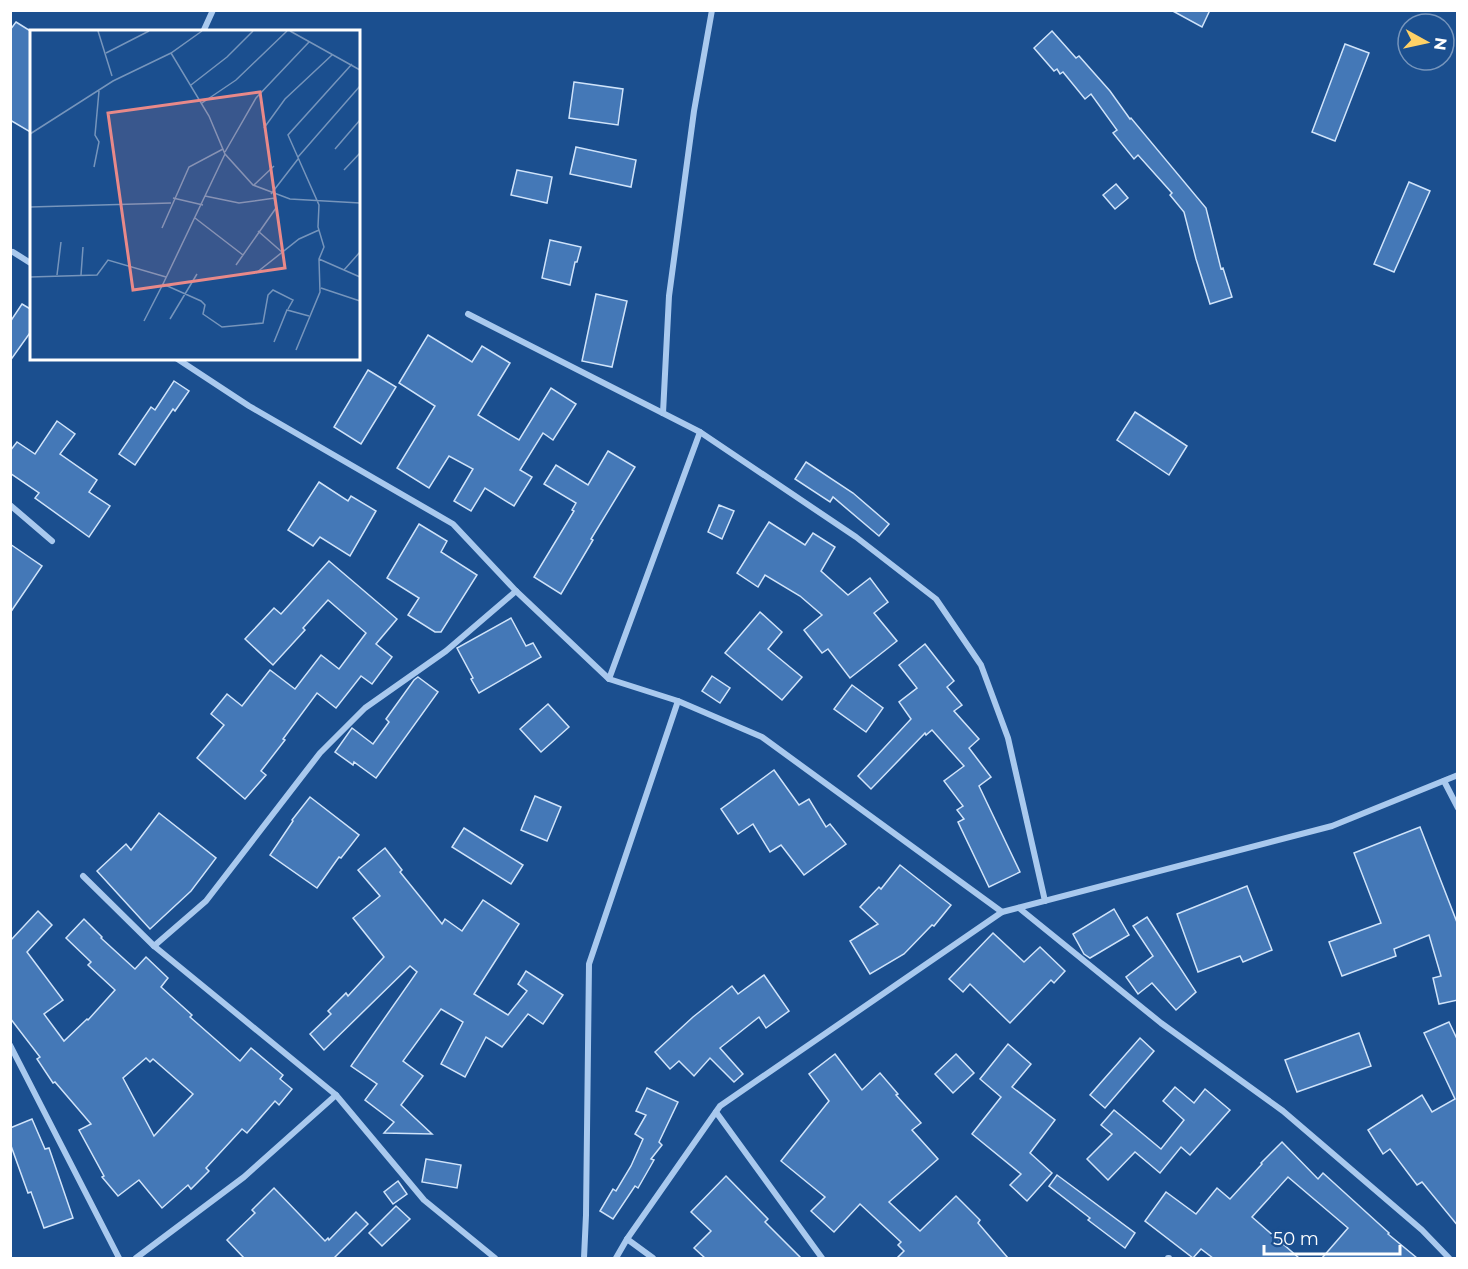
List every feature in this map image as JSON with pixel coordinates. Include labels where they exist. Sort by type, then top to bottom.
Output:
[{"type":"street","points":[[204,30],[213,10]]},
{"type":"street","points":[[663,413],[669,296],[694,111],[712,10]]},
{"type":"street","points":[[11,253],[30,263]]},
{"type":"street","points":[[468,314],[700,432],[856,537],[936,599],[981,664],[1008,738],[1045,902]]},
{"type":"street","points":[[179,360],[249,406],[453,524],[516,591],[609,679],[678,701],[762,737],[1002,912]]},
{"type":"street","points":[[609,679],[700,432]]},
{"type":"street","points":[[10,505],[52,541]]},
{"type":"street","points":[[154,946],[206,901],[320,753],[365,708],[446,651],[516,591]]},
{"type":"street","points":[[584,1258],[589,964],[678,701]]},
{"type":"street","points":[[616,1258],[720,1106],[1002,912],[1332,826],[1458,775]]},
{"type":"street","points":[[1444,781],[1458,808]]},
{"type":"street","points":[[83,876],[154,946],[336,1095],[424,1200],[495,1258]]},
{"type":"street","points":[[1019,908],[1161,1023],[1283,1112],[1422,1230],[1449,1258]]},
{"type":"street","points":[[10,1045],[119,1258]]},
{"type":"street","points":[[136,1258],[244,1177],[336,1095]]},
{"type":"street","points":[[716,1112],[822,1258]]},
{"type":"street","points":[[627,1239],[653,1258]]},
{"type":"building","points":[[1171,10],[1210,10],[1202,27]]},
{"type":"building","points":[[16,22],[30,31],[30,132],[10,120],[10,30]]},
{"type":"building","points":[[1052,31],[1076,58],[1079,56],[1110,91],[1130,119],[1206,208],[1221,269],[1223,268],[1232,297],[1210,304],[1184,212],[1170,195],[1172,193],[1138,155],[1134,159],[1113,133],[1117,130],[1091,94],[1085,99],[1063,72],[1060,74],[1057,69],[1054,71],[1034,48]]},
{"type":"building","points":[[1345,44],[1369,53],[1335,141],[1312,132]]},
{"type":"building","points":[[574,82],[623,89],[618,125],[569,118]]},
{"type":"building","points":[[576,147],[636,160],[631,187],[570,174]]},
{"type":"building","points":[[517,170],[552,177],[547,203],[511,195]]},
{"type":"building","points":[[1409,182],[1430,191],[1394,272],[1374,264]]},
{"type":"building","points":[[1116,184],[1128,198],[1115,209],[1103,195]]},
{"type":"building","points":[[550,240],[581,247],[570,285],[542,278]]},
{"type":"building","points":[[596,294],[627,301],[612,367],[582,361]]},
{"type":"building","points":[[22,304],[30,309],[30,333],[10,361],[10,322]]},
{"type":"building","points":[[428,335],[472,362],[482,346],[510,363],[478,415],[519,440],[551,388],[576,404],[553,440],[543,433],[520,470],[532,477],[514,506],[485,488],[471,511],[454,501],[473,469],[449,456],[429,488],[397,468],[435,406],[399,383]]},
{"type":"building","points":[[368,370],[396,387],[361,444],[334,427]]},
{"type":"building","points":[[174,381],[189,391],[175,411],[173,409],[135,465],[119,454],[151,407],[155,410]]},
{"type":"building","points":[[1135,412],[1187,446],[1169,475],[1117,440]]},
{"type":"building","points":[[57,421],[75,434],[60,454],[97,480],[89,492],[110,506],[89,537],[35,498],[39,493],[10,473],[10,451],[17,442],[35,454]]},
{"type":"building","points":[[608,451],[635,467],[561,594],[534,577],[574,511],[572,510],[576,503],[544,484],[556,465],[588,485]]},
{"type":"building","points":[[806,462],[853,493],[889,524],[879,536],[833,497],[830,502],[795,479]]},
{"type":"building","points":[[319,482],[348,501],[351,496],[376,511],[350,556],[320,537],[313,546],[288,530]]},
{"type":"building","points":[[719,505],[734,511],[722,539],[708,532]]},
{"type":"building","points":[[769,522],[805,545],[813,533],[835,547],[821,571],[848,595],[870,578],[888,602],[874,613],[897,641],[850,678],[828,649],[822,653],[804,630],[822,615],[800,596],[765,575],[758,587],[737,573]]},
{"type":"building","points":[[419,524],[447,541],[441,552],[477,575],[441,632],[435,632],[408,615],[419,598],[387,578]]},
{"type":"building","points":[[10,544],[42,566],[10,613]]},
{"type":"building","points":[[329,561],[397,619],[376,644],[392,657],[372,684],[361,676],[336,708],[317,693],[261,771],[266,775],[245,799],[197,758],[224,725],[211,714],[227,694],[242,706],[270,670],[295,689],[321,655],[339,669],[366,633],[328,600],[303,628],[305,630],[273,665],[245,639],[274,608],[281,614]]},
{"type":"building","points":[[760,612],[782,632],[768,649],[802,677],[782,700],[725,653]]},
{"type":"building","points":[[511,618],[526,646],[533,643],[541,657],[479,693],[457,648]]},
{"type":"building","points":[[925,644],[954,681],[947,687],[962,705],[954,711],[979,739],[969,748],[991,777],[979,786],[1020,872],[989,887],[958,822],[964,819],[957,810],[963,806],[944,781],[964,766],[932,730],[926,735],[925,733],[871,789],[858,776],[911,719],[899,702],[917,688],[899,665]]},
{"type":"building","points":[[712,676],[730,688],[720,703],[702,691]]},
{"type":"building","points":[[418,677],[438,692],[376,778],[335,752],[352,728],[373,744],[389,722],[386,719]]},
{"type":"building","points":[[852,685],[883,708],[866,732],[834,709]]},
{"type":"building","points":[[548,704],[569,727],[541,752],[520,729]]},
{"type":"building","points":[[774,770],[799,805],[809,799],[826,827],[830,824],[846,844],[804,875],[781,845],[770,852],[753,824],[738,834],[721,809]]},
{"type":"building","points":[[535,796],[561,807],[547,841],[521,830]]},
{"type":"building","points":[[310,797],[359,835],[341,858],[339,857],[317,888],[270,855]]},
{"type":"building","points":[[159,813],[216,858],[191,891],[150,929],[97,871],[126,844],[131,850]]},
{"type":"building","points":[[1420,827],[1458,925],[1458,1000],[1439,1004],[1433,978],[1441,976],[1429,935],[1394,949],[1396,956],[1342,976],[1329,942],[1381,923],[1354,853]]},
{"type":"building","points":[[464,828],[523,865],[511,884],[452,847]]},
{"type":"building","points":[[385,848],[402,870],[400,872],[442,924],[445,919],[462,931],[483,900],[519,924],[474,994],[508,1015],[527,991],[518,984],[526,971],[563,995],[543,1024],[528,1014],[502,1047],[486,1037],[465,1077],[441,1064],[463,1022],[441,1009],[403,1061],[423,1076],[401,1105],[432,1134],[384,1133],[394,1122],[365,1100],[377,1084],[351,1066],[417,972],[410,966],[324,1050],[310,1034],[331,1014],[328,1011],[346,993],[348,996],[384,957],[353,918],[380,896],[358,870]]},
{"type":"building","points":[[900,865],[951,905],[934,926],[932,925],[904,954],[870,974],[850,941],[878,924],[860,907],[879,887],[881,889]]},
{"type":"building","points":[[1247,886],[1272,950],[1243,962],[1240,956],[1198,972],[1177,914]]},
{"type":"building","points":[[1114,909],[1129,935],[1090,958],[1084,954],[1073,934]]},
{"type":"building","points":[[38,911],[52,925],[27,952],[63,1000],[44,1014],[64,1041],[88,1020],[115,990],[88,965],[91,962],[66,938],[84,919],[135,969],[146,957],[168,978],[161,987],[192,1015],[190,1017],[240,1061],[251,1048],[283,1075],[280,1079],[292,1089],[279,1105],[275,1101],[247,1133],[242,1129],[206,1168],[209,1171],[191,1189],[188,1185],[162,1208],[139,1180],[118,1196],[102,1177],[104,1176],[79,1130],[91,1124],[55,1082],[53,1083],[37,1059],[40,1057],[10,1018],[10,941]],"holes":[[[146,1058],[150,1062],[153,1059],[193,1094],[154,1136],[123,1078]]]},
{"type":"building","points":[[1147,917],[1196,992],[1176,1010],[1152,983],[1138,994],[1126,977],[1153,956],[1133,926]]},
{"type":"building","points":[[993,933],[1024,962],[1040,947],[1065,971],[1054,983],[1051,980],[1010,1023],[970,984],[963,992],[949,979]]},
{"type":"building","points":[[764,975],[789,1011],[766,1028],[759,1017],[720,1048],[743,1074],[734,1082],[710,1058],[694,1076],[679,1061],[670,1069],[655,1052],[693,1017],[732,986],[738,994]]},
{"type":"building","points":[[1449,1022],[1458,1041],[1458,1226],[1422,1182],[1417,1185],[1390,1149],[1383,1154],[1368,1130],[1422,1095],[1432,1112],[1455,1099],[1424,1033]]},
{"type":"building","points":[[1359,1033],[1371,1066],[1297,1092],[1285,1060]]},
{"type":"building","points":[[1140,1038],[1154,1051],[1105,1108],[1090,1095]]},
{"type":"building","points":[[1008,1044],[1031,1064],[1012,1087],[1055,1120],[1030,1153],[1052,1173],[1027,1201],[1010,1185],[1021,1174],[972,1134],[1001,1097],[980,1079]]},
{"type":"building","points":[[835,1054],[862,1090],[880,1073],[921,1123],[912,1130],[938,1159],[889,1202],[920,1231],[956,1196],[980,1220],[978,1223],[1008,1258],[897,1258],[904,1251],[898,1245],[901,1242],[860,1204],[834,1232],[811,1211],[825,1197],[781,1161],[829,1101],[809,1074]]},
{"type":"building","points":[[956,1054],[974,1073],[953,1093],[935,1074]]},
{"type":"building","points":[[1175,1087],[1194,1103],[1205,1089],[1230,1110],[1190,1155],[1181,1147],[1160,1173],[1135,1152],[1108,1180],[1087,1159],[1112,1134],[1101,1125],[1114,1110],[1161,1149],[1184,1120],[1163,1101]]},
{"type":"building","points":[[647,1088],[678,1102],[659,1142],[662,1145],[651,1159],[654,1160],[638,1188],[635,1186],[613,1219],[600,1211],[613,1189],[616,1191],[631,1166],[643,1139],[635,1134],[646,1115],[636,1111]]},
{"type":"building","points":[[32,1119],[45,1149],[49,1148],[73,1218],[44,1228],[31,1192],[28,1193],[10,1143],[10,1128]]},
{"type":"building","points":[[1282,1142],[1318,1179],[1323,1173],[1417,1258],[1322,1258],[1348,1228],[1288,1177],[1252,1217],[1299,1258],[1213,1258],[1201,1249],[1193,1258],[1145,1221],[1166,1192],[1196,1214],[1217,1188],[1230,1199]]},
{"type":"building","points":[[426,1159],[461,1165],[457,1188],[422,1182]]},
{"type":"building","points":[[1057,1175],[1135,1233],[1125,1248],[1049,1186]]},
{"type":"building","points":[[726,1176],[768,1219],[765,1222],[801,1258],[705,1258],[694,1248],[711,1231],[691,1212]]},
{"type":"building","points":[[398,1181],[407,1194],[393,1204],[384,1192]]},
{"type":"building","points":[[274,1188],[325,1241],[328,1238],[329,1240],[356,1212],[368,1224],[334,1258],[244,1258],[227,1240],[255,1213],[252,1210]]},
{"type":"building","points":[[396,1206],[410,1219],[382,1246],[369,1233]]}]
